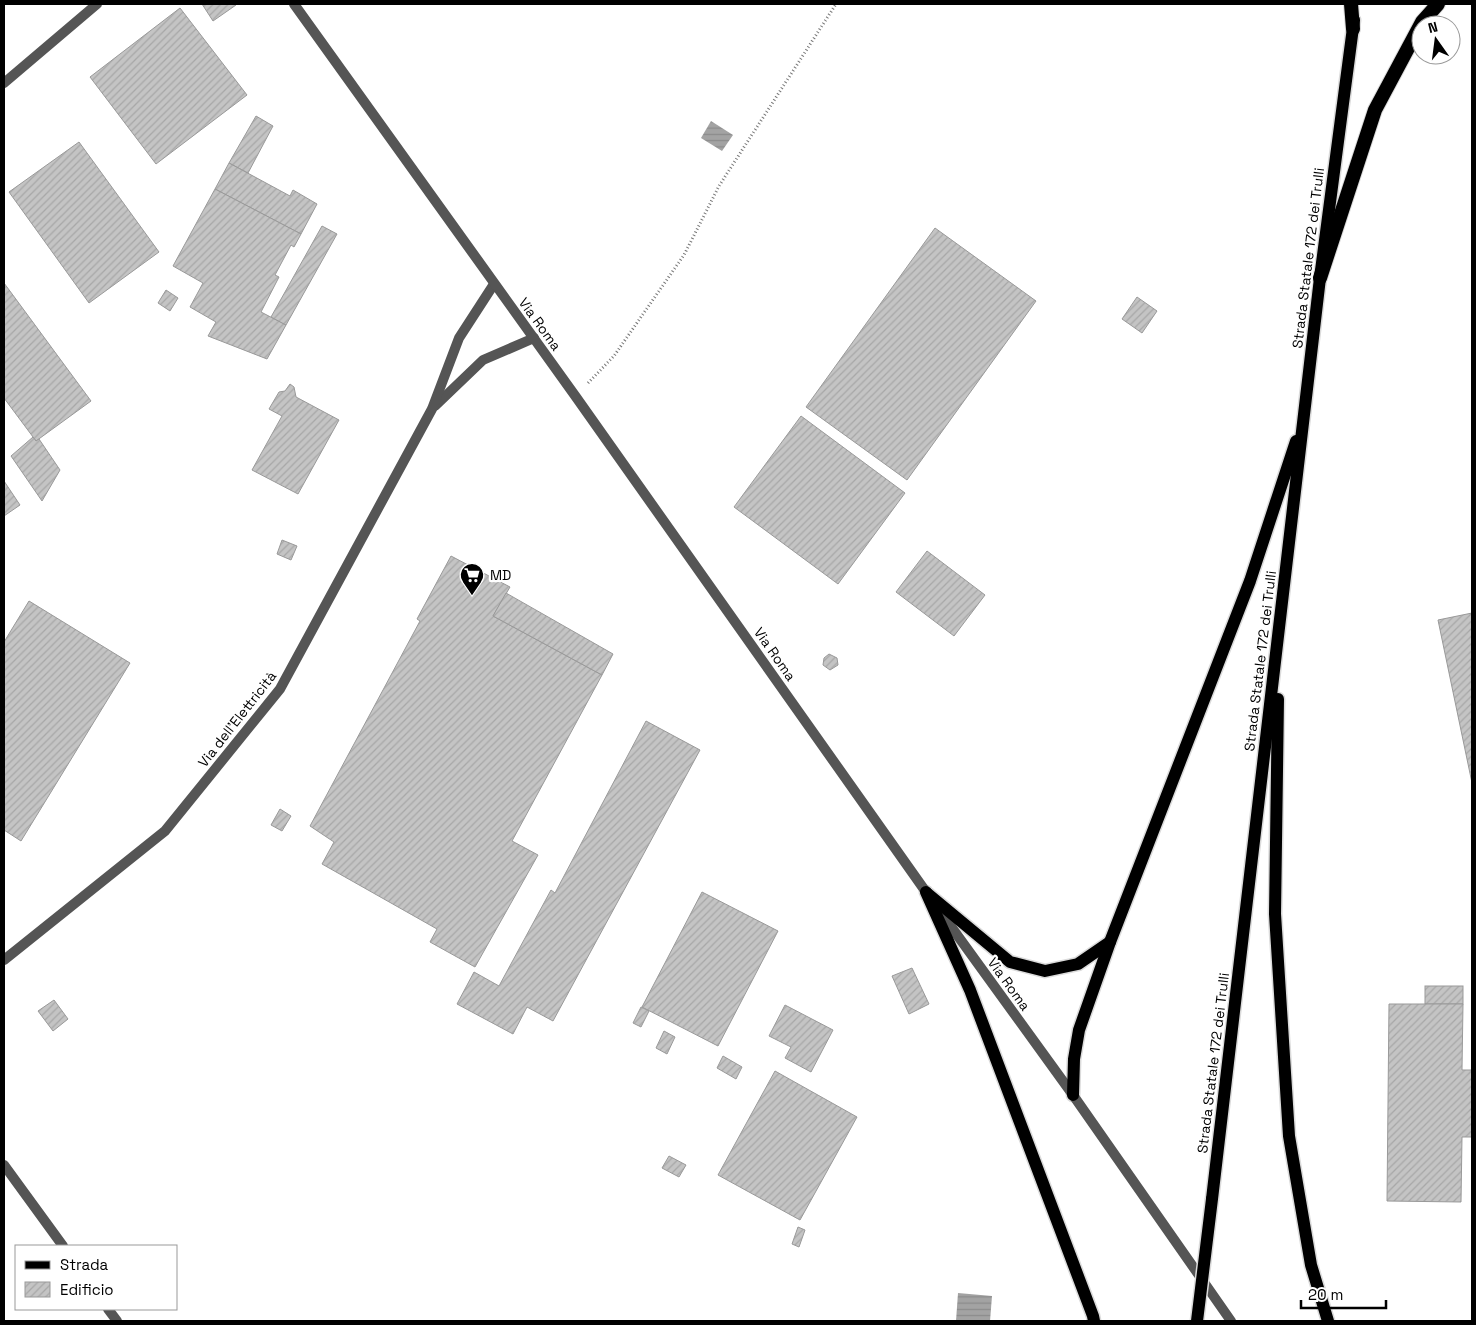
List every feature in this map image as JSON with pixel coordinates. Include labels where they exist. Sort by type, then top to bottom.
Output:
[{"type":"highway","points":[[1351,4],[1353,29]]},
{"type":"highway","points":[[1320,278],[1375,110],[1422,22],[1438,4]]},
{"type":"main road","name":"Strada Statale 172 dei Trulli","points":[[1198,1321],[1320,278],[1355,4]]},
{"type":"main road","points":[[1073,1095],[1074,1059],[1079,1030],[1110,942],[1250,581],[1304,415]]},
{"type":"main road","points":[[1279,631],[1275,914],[1289,1136],[1312,1265],[1328,1321]]},
{"type":"main road","points":[[926,892],[1010,962],[1045,971],[1078,964],[1110,942]]},
{"type":"main road","points":[[926,892],[970,990],[1094,1316],[1094,1321]]},
{"type":"street","points":[[4,83],[97,4]]},
{"type":"street","name":"Via Roma","points":[[294,4],[576,397],[926,892],[1073,1095],[1231,1321]]},
{"type":"street","name":"Via dell'Elettricità","points":[[4,960],[165,831],[280,689],[432,409],[459,338],[494,284]]},
{"type":"street","name":"Via dell'Elettricità","points":[[432,409],[483,360],[534,338]]},
{"type":"street","points":[[4,1165],[62,1245]]},
{"type":"street","points":[[109,1310],[117,1321]]},
{"type":"path","points":[[576,397],[614,356],[655,299],[684,255],[719,186],[836,4]]},
{"type":"shaded area","points":[[711,121],[733,135],[722,151],[701,138]]},
{"type":"shaded area","points":[[958,1293],[992,1296],[990,1321],[956,1321]]},
{"type":"building","points":[[202,4],[236,4],[236,5],[213,21]]},
{"type":"building","points":[[180,8],[247,95],[156,164],[90,77]]},
{"type":"building","points":[[256,116],[273,126],[248,173],[229,163]]},
{"type":"building","points":[[79,142],[159,252],[89,303],[9,192]]},
{"type":"building","points":[[229,163],[290,196],[293,190],[317,204],[301,234],[215,189]]},
{"type":"building","points":[[215,189],[301,234],[294,247],[291,245],[275,275],[279,277],[261,312],[286,325],[267,359],[208,336],[216,322],[190,307],[203,283],[173,266]]},
{"type":"building","points":[[322,226],[337,234],[286,325],[271,317]]},
{"type":"building","points":[[935,228],[1036,301],[907,480],[806,407]]},
{"type":"building","points":[[4,283],[91,401],[36,441],[4,398]]},
{"type":"building","points":[[166,290],[178,298],[170,311],[158,303]]},
{"type":"building","points":[[1137,297],[1157,311],[1142,333],[1122,319]]},
{"type":"building","points":[[290,384],[294,387],[296,397],[339,420],[298,494],[252,470],[282,416],[269,409],[279,392],[285,391]]},
{"type":"building","points":[[801,416],[905,493],[838,584],[734,507]]},
{"type":"building","points":[[33,437],[36,441],[39,439],[60,470],[42,501],[11,456]]},
{"type":"building","points":[[4,481],[20,505],[4,516]]},
{"type":"building","points":[[282,540],[297,546],[291,560],[277,554]]},
{"type":"building","points":[[927,551],[985,595],[954,636],[896,592]]},
{"type":"building","points":[[451,556],[510,587],[493,616],[602,675],[512,841],[538,855],[475,967],[430,942],[437,929],[322,864],[334,842],[310,826],[420,621],[417,619]]},
{"type":"building","points":[[506,593],[613,654],[602,675],[493,616]]},
{"type":"building","points":[[29,601],[130,663],[21,841],[4,830],[4,642]]},
{"type":"building","points":[[1472,613],[1472,783],[1438,620]]},
{"type":"building","points":[[829,654],[837,658],[838,665],[830,670],[823,665],[824,658]]},
{"type":"building","points":[[646,721],[700,750],[553,1021],[527,1007],[513,1034],[457,1004],[474,972],[499,986],[551,890],[555,893]]},
{"type":"building","points":[[280,809],[291,816],[282,831],[271,825]]},
{"type":"building","points":[[702,892],[778,931],[718,1046],[642,1007]]},
{"type":"building","points":[[912,968],[929,1004],[909,1014],[892,976]]},
{"type":"building","points":[[1425,986],[1463,986],[1463,1004],[1425,1004]]},
{"type":"building","points":[[54,1000],[68,1019],[53,1031],[38,1011]]},
{"type":"building","points":[[1389,1004],[1463,1004],[1462,1070],[1472,1070],[1472,1137],[1462,1137],[1461,1202],[1387,1201]]},
{"type":"building","points":[[785,1005],[833,1030],[811,1072],[785,1058],[791,1047],[769,1036]]},
{"type":"building","points":[[641,1007],[649,1011],[641,1027],[633,1023]]},
{"type":"building","points":[[664,1031],[675,1037],[667,1054],[656,1048]]},
{"type":"building","points":[[723,1056],[742,1067],[736,1079],[717,1068]]},
{"type":"building","points":[[775,1071],[857,1117],[800,1220],[718,1175]]},
{"type":"building","points":[[669,1156],[686,1165],[679,1177],[662,1168]]},
{"type":"building","points":[[798,1227],[805,1230],[799,1247],[792,1244]]},
{"type":"place","name":"MD","points":[[472,596]]}]
